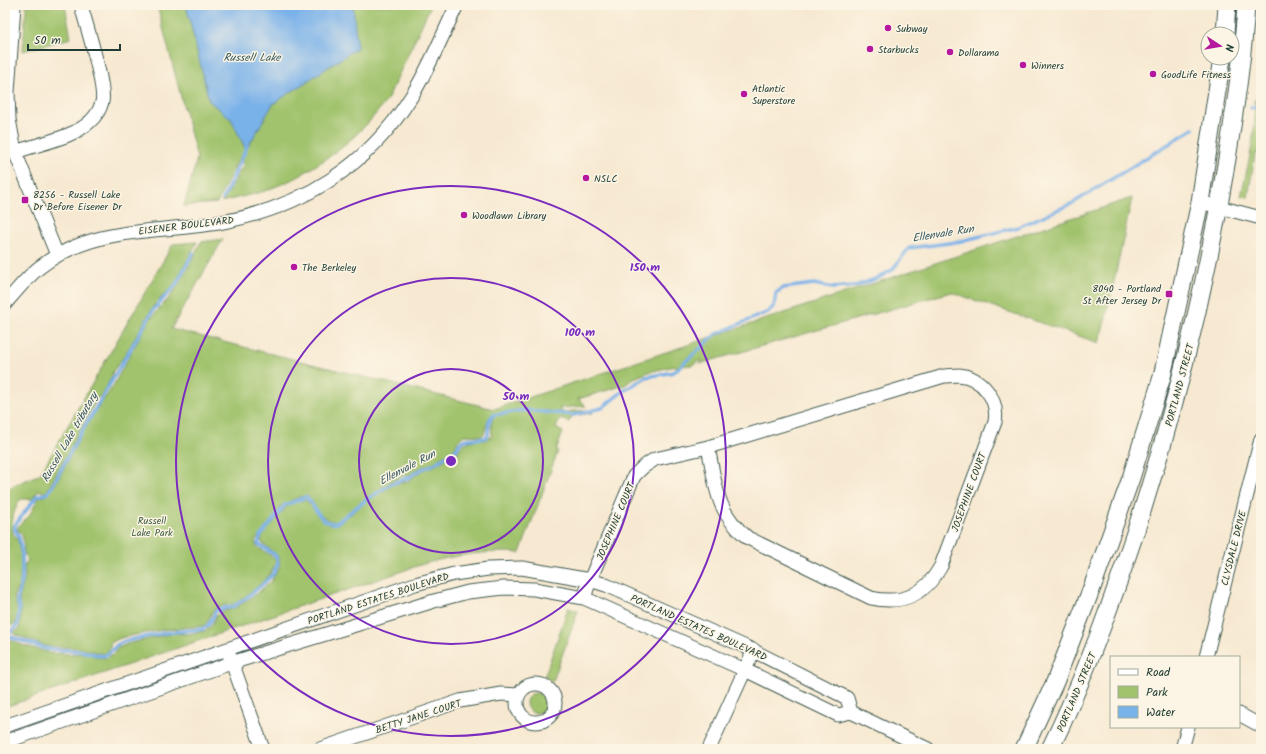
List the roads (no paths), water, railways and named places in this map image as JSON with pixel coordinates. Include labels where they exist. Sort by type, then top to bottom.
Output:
[{"type":"main road","points":[[1226,26],[1227,5]]},
{"type":"main road","name":"PORTLAND STREET","points":[[1050,749],[1063,723],[1092,655],[1151,485],[1185,364],[1216,229],[1243,50],[1246,5]]},
{"type":"main road","name":"PORTLAND STREET","points":[[1024,749],[1055,682],[1090,593],[1130,478],[1162,377],[1200,202],[1221,66]]},
{"type":"street","points":[[14,5],[8,92],[9,119],[15,152],[58,255]]},
{"type":"street","points":[[15,152],[69,135],[90,122],[97,113],[103,101],[101,82],[82,10],[83,5]]},
{"type":"street","name":"EISENER BOULEVARD","points":[[5,304],[26,280],[40,267],[58,255],[81,243],[104,236],[214,223],[245,217],[294,200],[328,182],[348,169],[388,131],[411,97],[432,59],[457,5]]},
{"type":"street","points":[[1200,202],[1261,218]]},
{"type":"street","name":"JOSEPHINE COURT","points":[[584,598],[590,580],[634,476],[643,467],[655,459],[708,447],[944,376],[958,375],[975,380],[988,391],[995,408],[995,422],[941,566],[926,587],[905,599],[894,601],[870,598],[756,543],[741,532],[727,517],[719,502],[708,447]]},
{"type":"street","name":"CLYSDALE DRIVE","points":[[1206,656],[1261,439]]},
{"type":"street","name":"PORTLAND ESTATES BOULEVARD","points":[[5,726],[414,584],[454,574],[488,569],[522,568],[590,580],[606,585],[754,650],[847,698],[852,712]]},
{"type":"street","name":"PORTLAND ESTATES BOULEVARD","points":[[5,742],[231,662],[434,601],[468,592],[504,588],[534,589],[584,598],[745,670],[838,715],[852,712],[928,749]]},
{"type":"street","points":[[227,649],[263,749]]},
{"type":"street","points":[[709,749],[754,650]]},
{"type":"street","name":"BETTY JANE COURT","points":[[320,749],[460,701],[501,694],[518,695]]},
{"type":"street","points":[[1240,715],[1261,726]]},
{"type":"street","points":[[1182,749],[1188,728]]},
{"type":"water","name":"Russell Lake","points":[[188,5],[353,5],[357,48],[273,104],[246,150],[231,119],[209,101],[187,9]]},
{"type":"waterway","name":"Ellenvale Run","points":[[1251,108],[1261,105]]},
{"type":"waterway","name":"Ellenvale Run","points":[[5,635],[47,649],[81,651],[102,656],[108,654],[117,645],[125,641],[164,633],[203,629],[209,624],[216,611],[232,607],[242,601],[273,574],[278,564],[277,559],[275,555],[258,544],[260,537],[285,505],[306,497],[322,518],[330,523],[336,523],[366,500],[391,484],[410,477],[416,472],[434,464],[456,450],[460,443],[464,440],[485,438],[488,435],[489,421],[493,415],[524,410],[574,415],[602,408],[622,392],[646,377],[674,372],[716,334],[768,312],[774,306],[776,293],[783,288],[814,284],[833,288],[856,286],[878,278],[892,270],[909,248],[957,242],[1018,227],[1073,203],[1193,129]]},
{"type":"waterway","name":"Russell Lake tributary","points":[[223,199],[247,145]]},
{"type":"waterway","name":"Russell Lake tributary","points":[[8,635],[18,624],[19,607],[17,600],[22,580],[22,555],[15,525],[37,496],[48,493],[74,445],[154,309],[175,286],[193,253]]},
{"type":"place","name":"Subway","points":[[888,28]]},
{"type":"place","name":"Starbucks","points":[[870,49]]},
{"type":"place","name":"Dollarama","points":[[950,52]]},
{"type":"place","name":"Winners","points":[[1023,65]]},
{"type":"place","name":"GoodLife Fitness","points":[[1153,74]]},
{"type":"place","name":"Atlantic Superstore","points":[[744,94]]},
{"type":"place","name":"NSLC","points":[[586,178]]},
{"type":"place","name":"8256 - Russell Lake Dr Before Eisener Dr","points":[[25,200]]},
{"type":"place","name":"Woodlawn Library","points":[[464,215]]},
{"type":"place","name":"The Berkeley","points":[[294,267]]},
{"type":"place","name":"8040 - Portland St After Jersey Dr","points":[[1169,294]]},
{"type":"park label","name":"Russell Lake Park","points":[[152,526]]}]
